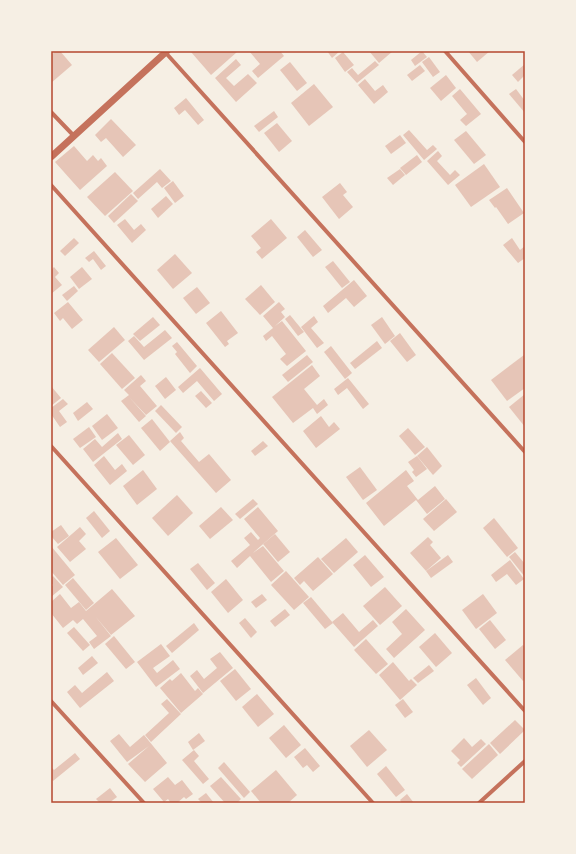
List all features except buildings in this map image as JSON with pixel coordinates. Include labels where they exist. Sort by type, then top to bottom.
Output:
[{"type":"street","points":[[445,51],[525,142]]},
{"type":"street","points":[[51,157],[166,52],[525,452]]},
{"type":"street","points":[[51,112],[74,136]]},
{"type":"street","points":[[51,186],[525,711]]},
{"type":"street","points":[[51,446],[373,803]]},
{"type":"street","points":[[51,701],[144,803]]},
{"type":"street","points":[[479,803],[525,761]]}]
